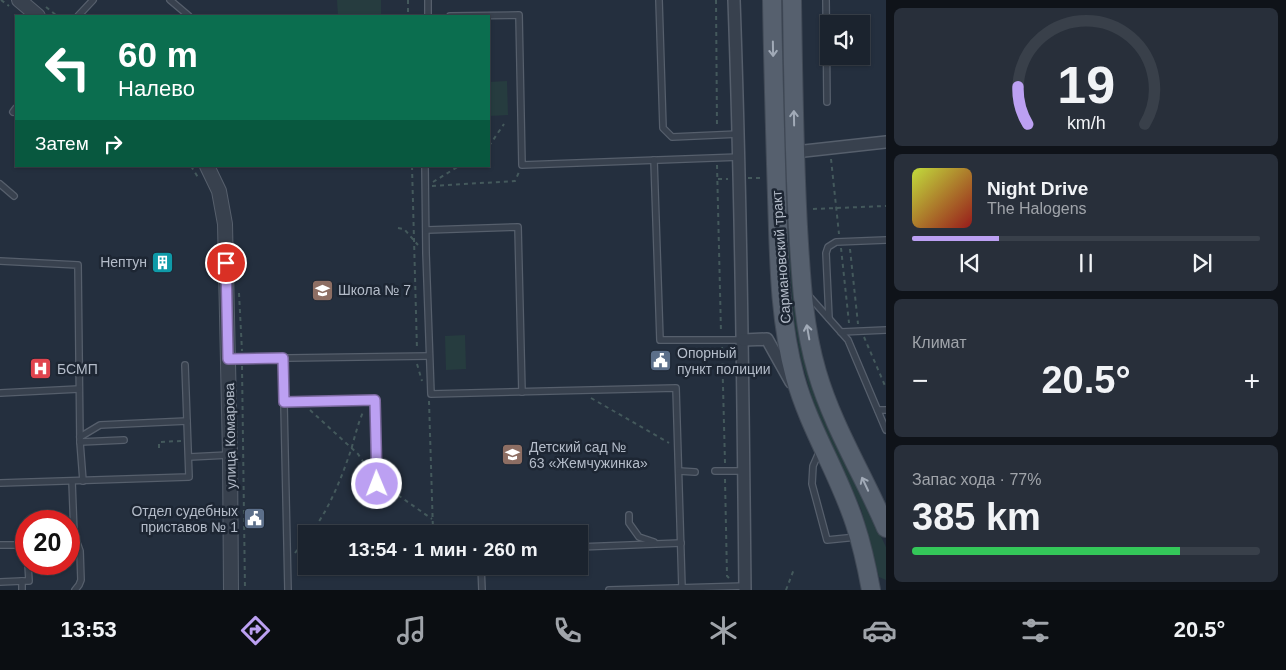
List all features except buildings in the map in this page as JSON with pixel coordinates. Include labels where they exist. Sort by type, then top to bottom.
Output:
[{"type":"main road","name":"Сармановский тракт","points":[[772,0],[778,249],[786,338],[802,401],[848,504],[859,536],[871,590]]},
{"type":"main road","name":"Сармановский тракт","points":[[792,0],[795,152],[802,289],[807,333],[817,374],[834,418],[886,528]]},
{"type":"main road","points":[[868,571],[879,584],[886,586]]},
{"type":"street","points":[[19,0],[41,11]]},
{"type":"street","points":[[734,0],[740,157],[745,588]]},
{"type":"street","points":[[795,152],[886,142]]},
{"type":"street","name":"улица Комарова","points":[[207,167],[219,191],[225,217],[231,590]]},
{"type":"street","points":[[743,340],[767,339],[802,401]]},
{"type":"lane","points":[[79,15],[93,0]]},
{"type":"lane","points":[[170,0],[188,15]]},
{"type":"lane","points":[[428,0],[428,15]]},
{"type":"lane","points":[[659,0],[663,128],[672,137],[739,134]]},
{"type":"lane","points":[[826,0],[827,102]]},
{"type":"lane","points":[[490,15],[519,15],[522,165],[740,157]]},
{"type":"lane","points":[[654,160],[660,340],[743,340]]},
{"type":"lane","points":[[425,167],[430,395],[676,388],[682,589]]},
{"type":"lane","points":[[0,184],[14,196]]},
{"type":"lane","points":[[427,230],[518,227],[522,392]]},
{"type":"lane","points":[[829,318],[826,254],[830,245],[840,242],[886,240]]},
{"type":"lane","points":[[0,261],[78,265],[80,439],[83,481]]},
{"type":"lane","points":[[802,289],[848,340],[886,430]]},
{"type":"lane","points":[[841,332],[886,330]]},
{"type":"lane","points":[[228,359],[429,356]]},
{"type":"lane","points":[[283,358],[288,590]]},
{"type":"lane","points":[[0,484],[189,477],[185,365]]},
{"type":"lane","points":[[0,393],[79,389]]},
{"type":"lane","points":[[284,402],[375,400],[377,482]]},
{"type":"lane","points":[[878,410],[886,410]]},
{"type":"lane","points":[[80,439],[100,425],[188,421]]},
{"type":"lane","points":[[80,439],[124,440]]},
{"type":"lane","points":[[822,446],[813,466],[812,484],[827,540],[859,536]]},
{"type":"lane","points":[[189,457],[230,455]]},
{"type":"lane","points":[[679,471],[695,472]]},
{"type":"lane","points":[[715,471],[744,471]]},
{"type":"lane","points":[[72,481],[74,534],[80,551],[80,580],[75,590]]},
{"type":"lane","points":[[629,514],[629,523],[639,538],[661,544]]},
{"type":"lane","points":[[588,546],[681,543]]},
{"type":"lane","points":[[0,545],[15,544]]},
{"type":"lane","points":[[0,582],[29,581],[29,575]]},
{"type":"lane","points":[[481,575],[482,590]]},
{"type":"lane","points":[[22,581],[22,590]]},
{"type":"lane","points":[[610,590],[732,586],[745,588]]},
{"type":"path","points":[[408,0],[408,15]]},
{"type":"path","points":[[716,0],[717,135]]},
{"type":"path","points":[[41,11],[54,15]]},
{"type":"path","points":[[490,145],[504,124]]},
{"type":"path","points":[[717,158],[725,465]]},
{"type":"path","points":[[831,159],[849,322],[851,324],[863,325],[866,344],[886,388]]},
{"type":"path","points":[[426,186],[515,181],[522,165]]},
{"type":"path","points":[[412,167],[417,356],[418,369],[430,395],[432,525]]},
{"type":"path","points":[[426,186],[457,167]]},
{"type":"path","points":[[813,210],[886,206]]},
{"type":"path","points":[[398,228],[404,229],[426,253]]},
{"type":"path","points":[[850,242],[858,324]]},
{"type":"path","points":[[578,390],[678,448]]},
{"type":"path","points":[[317,525],[340,480],[358,423],[369,401]]},
{"type":"path","points":[[302,402],[358,454],[377,482],[432,519]]},
{"type":"path","points":[[160,448],[159,442],[188,441]]},
{"type":"path","points":[[725,477],[727,576],[731,580],[732,586]]},
{"type":"path","points":[[288,562],[298,549]]},
{"type":"path","points":[[786,590],[794,569]]},
{"type":"green space","points":[[337,0],[381,0],[381,15],[338,15]]},
{"type":"green space","points":[[783,0],[787,0],[794,259],[826,422],[886,547],[886,580],[879,577],[861,509],[820,421],[801,359],[794,320],[789,256]]},
{"type":"green space","points":[[507,81],[508,115],[490,116],[490,82]]},
{"type":"green space","points":[[465,335],[466,369],[446,370],[445,336]]},
{"type":"place","name":"Нептун","points":[[163,262]]},
{"type":"place","name":"Школа № 7","points":[[322,290]]},
{"type":"place","name":"Опорный пункт полиции","points":[[661,361]]},
{"type":"place","name":"БСМП","points":[[41,369]]},
{"type":"place","name":"Детский сад № 63 «Жемчужинка»","points":[[513,455]]},
{"type":"place","name":"Отдел судебных приставов № 1","points":[[254,519]]},
{"type":"route","points":[[226,263],[228,359],[283,358],[284,402],[375,400],[377,484]]}]
